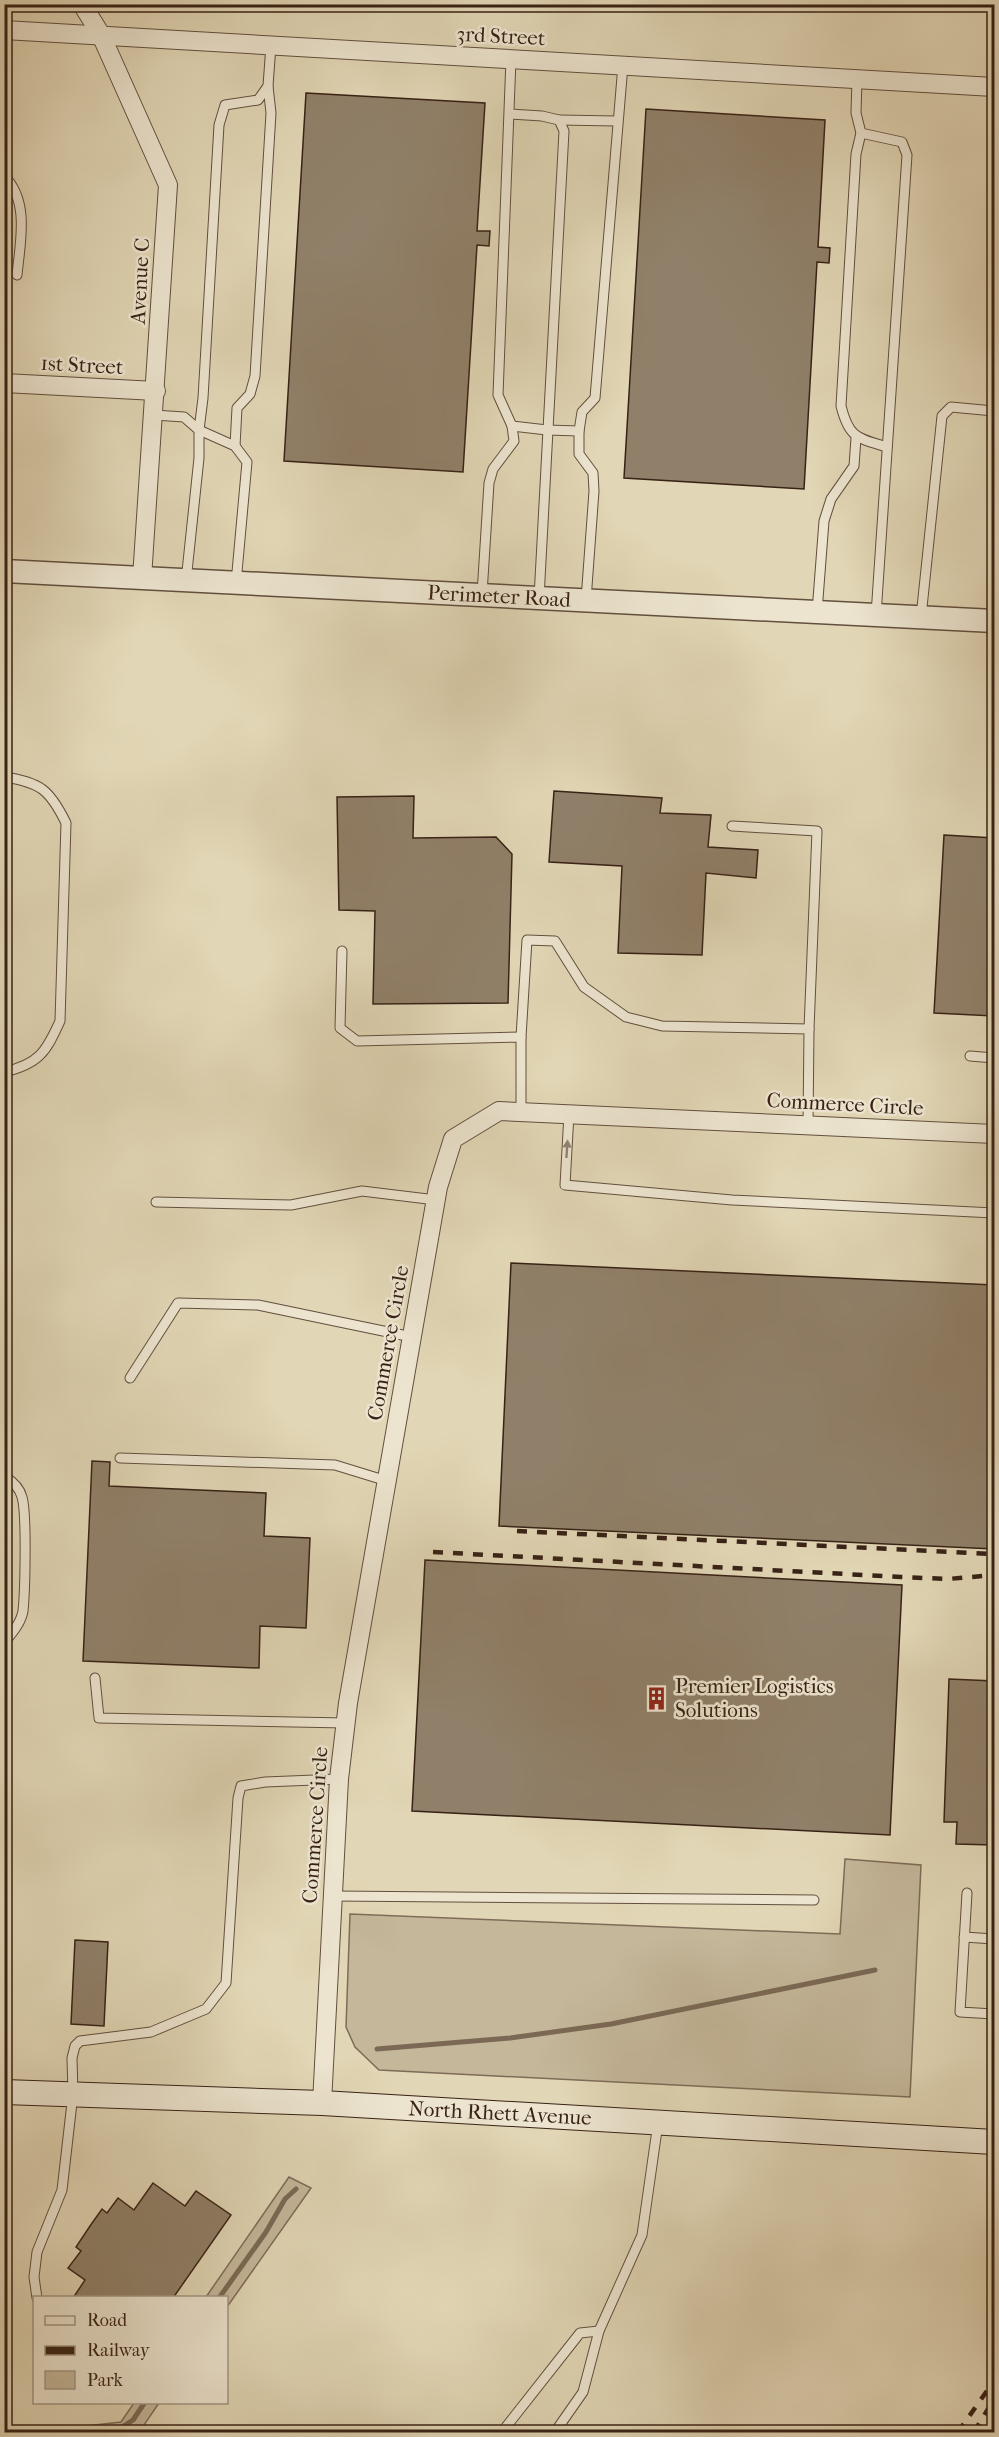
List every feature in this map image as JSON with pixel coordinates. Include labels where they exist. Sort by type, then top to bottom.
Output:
[{"type":"main road","name":"North Rhett Avenue","points":[[4,2092],[322,2103],[994,2142]]},
{"type":"street","name":"Avenue C","points":[[82,4],[101,35],[168,185],[142,578]]},
{"type":"street","name":"3rd Street","points":[[4,30],[994,87]]},
{"type":"street","name":"1st Street","points":[[4,383],[156,391]]},
{"type":"street","name":"Perimeter Road","points":[[4,571],[994,621]]},
{"type":"street","points":[[969,620],[994,616]]},
{"type":"street","name":"Commerce Circle","points":[[322,2103],[339,1779],[346,1723],[436,1200],[453,1139],[499,1111],[994,1134]]},
{"type":"lane","points":[[235,446],[237,408],[250,394],[255,376],[270,113],[268,86],[271,45]]},
{"type":"lane","points":[[482,595],[489,483],[493,469],[514,441],[512,426],[498,395],[511,59]]},
{"type":"lane","points":[[586,601],[594,490],[593,473],[579,454],[579,431],[582,412],[595,398],[622,65]]},
{"type":"lane","points":[[857,79],[856,113],[861,133],[856,154],[841,406],[845,424],[856,438],[887,447]]},
{"type":"lane","points":[[186,581],[200,458],[199,430],[203,398],[219,125],[225,105],[258,100],[268,86]]},
{"type":"lane","points":[[510,114],[542,116],[559,120],[616,121]]},
{"type":"lane","points":[[539,598],[564,131],[559,120]]},
{"type":"lane","points":[[861,133],[902,142],[907,155],[876,615]]},
{"type":"lane","points":[[4,176],[13,184],[20,204],[17,275]]},
{"type":"lane","points":[[921,617],[942,416],[951,407],[994,411]]},
{"type":"lane","points":[[154,415],[184,417],[199,430],[235,446],[247,462],[236,583]]},
{"type":"lane","points":[[512,426],[579,431]]},
{"type":"lane","points":[[817,612],[824,521],[831,498],[854,466],[856,438]]},
{"type":"lane","points":[[4,777],[35,783],[54,798],[66,822],[60,1021],[48,1048],[27,1066],[4,1072]]},
{"type":"lane","points":[[732,826],[817,831],[809,1029],[808,1125]]},
{"type":"lane","points":[[521,1112],[521,1037],[527,940],[555,941],[584,987],[626,1017],[662,1026],[809,1029]]},
{"type":"lane","points":[[342,951],[340,1028],[357,1041],[521,1037]]},
{"type":"lane","points":[[970,1056],[994,1058]]},
{"type":"lane","points":[[569,1114],[565,1185],[732,1200],[994,1213]]},
{"type":"lane","points":[[156,1202],[291,1206],[362,1191],[436,1200]]},
{"type":"lane","points":[[130,1378],[178,1303],[258,1305],[412,1337]]},
{"type":"lane","points":[[120,1458],[335,1465],[387,1481]]},
{"type":"lane","points":[[4,1476],[12,1481],[22,1496],[24,1520],[23,1612],[17,1627],[4,1643]]},
{"type":"lane","points":[[95,1678],[99,1718],[346,1723]]},
{"type":"lane","points":[[37,2296],[34,2277],[37,2252],[62,2190],[73,2094],[72,2058],[75,2046],[80,2041],[151,2032],[206,2009],[226,1983],[238,1798],[241,1786],[265,1782],[339,1779]]},
{"type":"lane","points":[[967,1893],[960,2012],[994,2014]]},
{"type":"lane","points":[[333,1896],[814,1900]]},
{"type":"lane","points":[[964,1937],[994,1939]]},
{"type":"lane","points":[[555,2433],[583,2392],[599,2331],[642,2235],[658,2122]]},
{"type":"lane","points":[[502,2433],[580,2333],[599,2331]]},
{"type":"green space","points":[[845,1859],[921,1865],[910,2097],[379,2070],[355,2047],[346,2027],[350,1914],[840,1934]]},
{"type":"green space","points":[[289,2177],[311,2188],[228,2306],[228,2296],[207,2296]]},
{"type":"green space","points":[[133,2404],[158,2404],[142,2428],[132,2432],[76,2432],[86,2426],[121,2422]]},
{"type":"building","points":[[306,93],[485,103],[477,231],[490,231],[489,246],[477,245],[463,472],[284,461]]},
{"type":"building","points":[[646,109],[825,120],[818,247],[830,248],[829,263],[817,262],[804,489],[624,478]]},
{"type":"building","points":[[554,791],[662,798],[660,813],[711,815],[708,847],[758,850],[756,878],[706,873],[702,955],[618,953],[622,866],[549,862]]},
{"type":"building","points":[[414,796],[413,838],[496,837],[512,854],[508,1003],[373,1004],[375,911],[339,910],[337,797]]},
{"type":"building","points":[[944,835],[994,838],[994,1016],[934,1013]]},
{"type":"building","points":[[511,1263],[994,1285],[994,1549],[499,1526]]},
{"type":"building","points":[[92,1461],[110,1462],[109,1486],[266,1493],[264,1536],[310,1538],[306,1628],[260,1626],[259,1668],[83,1661]]},
{"type":"building","name":"Premier Logistics Solutions","points":[[425,1560],[902,1585],[890,1835],[412,1811]]},
{"type":"building","points":[[949,1679],[994,1681],[994,1845],[956,1844],[957,1822],[944,1822]]},
{"type":"building","points":[[75,1940],[108,1942],[104,2026],[71,2024]]},
{"type":"building","points":[[153,2183],[185,2206],[196,2191],[231,2215],[174,2296],[74,2296],[85,2280],[68,2268],[81,2251],[76,2247],[90,2226],[102,2209],[107,2213],[118,2198],[134,2210]]},
{"type":"waterway","points":[[377,2049],[510,2038],[611,2024],[875,1970]]},
{"type":"waterway","points":[[220,2296],[266,2232],[285,2199],[296,2189]]},
{"type":"waterway","points":[[114,2432],[133,2420],[144,2404]]},
{"type":"railway","points":[[517,1531],[994,1554]]},
{"type":"railway","points":[[433,1552],[948,1579],[994,1575]]},
{"type":"railway","points":[[958,2432],[994,2381]]},
{"type":"railway","points":[[974,2432],[994,2399]]},
{"type":"place","name":"Premier Logistics Solutions","points":[[657,1698]]}]
